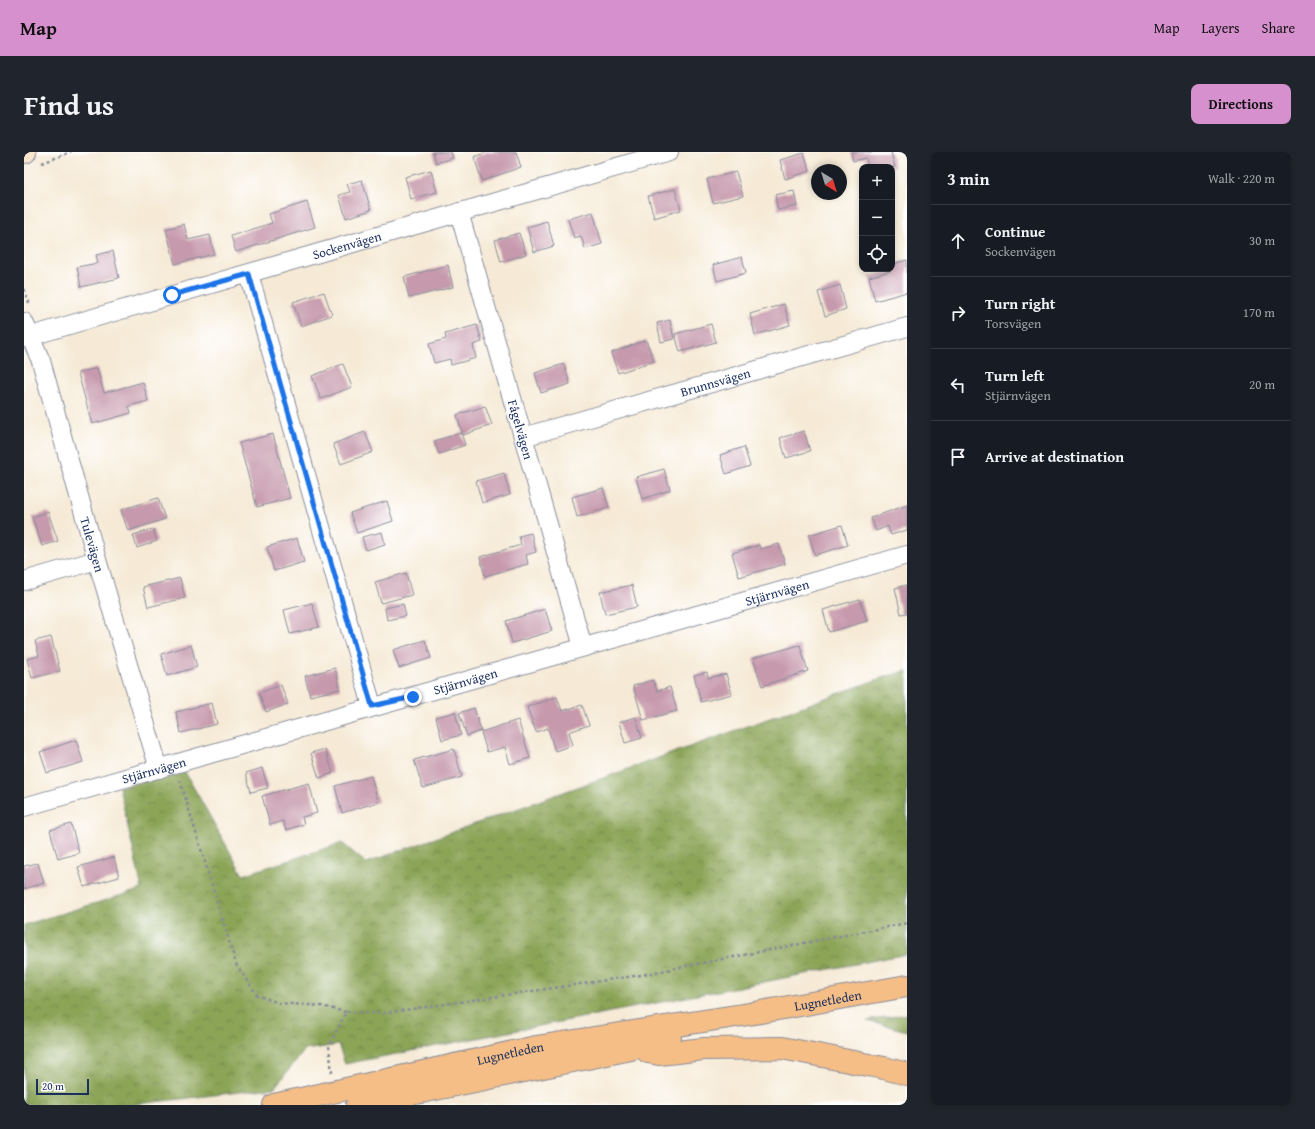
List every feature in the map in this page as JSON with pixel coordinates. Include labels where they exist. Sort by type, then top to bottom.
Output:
[{"type":"highway","name":"Lugnetleden","points":[[274,1105],[536,1048],[749,1014],[907,986]]},
{"type":"highway","name":"Lugnetleden","points":[[357,1105],[631,1049],[749,1014]]},
{"type":"highway","points":[[631,1049],[659,1054],[704,1048],[782,1048],[907,1074]]},
{"type":"street","name":"Sockenvägen","points":[[26,332],[249,274],[669,152]]},
{"type":"street","name":"Fågelvägen","points":[[459,212],[583,647]]},
{"type":"street","points":[[249,274],[372,706]]},
{"type":"street","name":"Brunnsvägen","points":[[523,437],[907,327]]},
{"type":"street","name":"Tulevägen","points":[[26,332],[41,361],[97,560],[166,766]]},
{"type":"street","name":"Stjärnvägen","points":[[24,807],[282,734],[372,706],[420,695],[907,555]]},
{"type":"street","points":[[24,581],[97,560]]},
{"type":"path","points":[[30,156],[71,152]]},
{"type":"path","points":[[166,766],[236,964],[257,995],[279,1003],[321,1006],[346,1012],[385,1013],[641,975],[907,923]]},
{"type":"path","points":[[333,1077],[329,1046],[346,1012]]},
{"type":"green space","points":[[907,671],[907,954],[345,1064],[338,1045],[305,1050],[274,1088],[129,1105],[24,1105],[24,925],[142,889],[119,787],[185,772],[243,875],[342,843],[366,863],[887,676]]},
{"type":"green space","points":[[907,1014],[907,1031],[867,1021]]},
{"type":"building","points":[[433,152],[451,152],[453,158],[436,163]]},
{"type":"building","points":[[487,152],[516,152],[521,167],[482,181],[474,157]]},
{"type":"building","points":[[851,152],[891,152],[894,164],[867,164],[866,158],[853,161]]},
{"type":"building","points":[[804,153],[810,171],[785,179],[780,160]]},
{"type":"building","points":[[431,170],[437,192],[411,199],[405,177]]},
{"type":"building","points":[[736,172],[743,196],[713,203],[707,179]]},
{"type":"building","points":[[362,180],[371,210],[346,218],[339,195],[350,192],[347,184]]},
{"type":"building","points":[[675,189],[681,210],[654,218],[648,196]]},
{"type":"building","points":[[794,191],[797,206],[778,210],[775,195]]},
{"type":"building","points":[[307,202],[315,227],[236,252],[231,236],[272,223],[269,214]]},
{"type":"building","points":[[593,212],[602,244],[585,249],[581,236],[574,238],[568,219]]},
{"type":"building","points":[[547,221],[554,246],[534,252],[527,227]]},
{"type":"building","points":[[184,224],[188,240],[210,235],[214,254],[175,264],[166,229]]},
{"type":"building","points":[[519,233],[526,254],[501,262],[495,240]]},
{"type":"building","points":[[113,251],[119,278],[81,287],[77,267],[98,263],[96,255]]},
{"type":"building","points":[[742,257],[746,273],[717,281],[713,265]]},
{"type":"building","points":[[907,260],[907,292],[875,301],[869,277],[886,272],[895,272],[895,263]]},
{"type":"building","points":[[448,265],[453,287],[409,298],[404,277]]},
{"type":"building","points":[[840,285],[846,309],[825,316],[818,292]]},
{"type":"building","points":[[324,292],[332,315],[301,326],[293,302]]},
{"type":"building","points":[[784,304],[790,325],[755,335],[750,314]]},
{"type":"building","points":[[670,320],[674,339],[661,342],[657,323]]},
{"type":"building","points":[[711,324],[716,342],[680,352],[675,334]]},
{"type":"building","points":[[477,325],[482,342],[473,345],[476,358],[451,365],[450,359],[434,363],[429,344],[446,339],[445,334]]},
{"type":"building","points":[[646,340],[654,361],[618,373],[611,353]]},
{"type":"building","points":[[343,364],[352,387],[321,399],[312,376]]},
{"type":"building","points":[[564,364],[570,384],[541,393],[535,373]]},
{"type":"building","points":[[97,368],[104,393],[143,382],[148,401],[129,406],[131,413],[92,424],[78,373]]},
{"type":"building","points":[[485,406],[492,425],[463,435],[457,415]]},
{"type":"building","points":[[804,431],[810,451],[786,458],[780,438]]},
{"type":"building","points":[[365,432],[373,452],[341,464],[333,444]]},
{"type":"building","points":[[461,433],[465,445],[439,454],[434,441]]},
{"type":"building","points":[[273,434],[290,498],[257,507],[239,443]]},
{"type":"building","points":[[744,447],[750,466],[726,474],[720,455]]},
{"type":"building","points":[[664,469],[670,490],[642,499],[636,477]]},
{"type":"building","points":[[504,473],[510,495],[482,503],[476,481]]},
{"type":"building","points":[[603,488],[609,508],[577,517],[572,497]]},
{"type":"building","points":[[158,498],[165,519],[128,531],[121,510]]},
{"type":"building","points":[[387,501],[393,521],[357,533],[350,513]]},
{"type":"building","points":[[907,505],[907,530],[891,535],[888,526],[876,531],[871,518]]},
{"type":"building","points":[[48,512],[58,541],[42,546],[32,517]]},
{"type":"building","points":[[842,525],[848,545],[815,555],[809,535]]},
{"type":"building","points":[[153,529],[157,541],[137,548],[133,535]]},
{"type":"building","points":[[382,532],[385,544],[366,550],[362,537]]},
{"type":"building","points":[[531,533],[536,552],[526,555],[528,564],[485,576],[480,557],[521,545],[519,536]]},
{"type":"building","points":[[297,538],[304,562],[274,571],[267,547]]},
{"type":"building","points":[[779,544],[785,564],[739,577],[732,553],[759,545],[760,549]]},
{"type":"building","points":[[406,573],[412,595],[381,603],[375,582]]},
{"type":"building","points":[[180,578],[185,598],[148,607],[143,587]]},
{"type":"building","points":[[632,585],[637,607],[605,614],[600,592]]},
{"type":"building","points":[[907,585],[907,613],[901,614],[895,588]]},
{"type":"building","points":[[860,599],[867,621],[829,632],[823,610]]},
{"type":"building","points":[[312,603],[319,627],[290,634],[284,610]]},
{"type":"building","points":[[403,604],[406,616],[387,620],[385,608]]},
{"type":"building","points":[[545,609],[552,631],[512,643],[506,621]]},
{"type":"building","points":[[51,637],[60,671],[32,678],[27,659],[39,656],[35,641]]},
{"type":"building","points":[[425,640],[431,658],[399,668],[393,650]]},
{"type":"building","points":[[191,645],[197,667],[167,676],[161,654]]},
{"type":"building","points":[[800,645],[808,671],[762,686],[753,658]]},
{"type":"building","points":[[335,668],[340,689],[310,696],[305,676]]},
{"type":"building","points":[[707,672],[708,678],[726,674],[732,694],[701,702],[694,675]]},
{"type":"building","points":[[653,680],[657,691],[670,687],[677,711],[643,720],[633,686]]},
{"type":"building","points":[[281,685],[288,704],[266,712],[259,693]]},
{"type":"building","points":[[557,697],[562,711],[582,705],[589,725],[569,732],[573,745],[555,751],[548,728],[536,732],[527,707]]},
{"type":"building","points":[[212,703],[217,724],[181,733],[176,712]]},
{"type":"building","points":[[474,708],[481,731],[467,736],[459,713]]},
{"type":"building","points":[[455,712],[461,735],[442,740],[436,717]]},
{"type":"building","points":[[636,717],[642,738],[625,743],[619,722]]},
{"type":"building","points":[[518,720],[530,758],[510,764],[505,747],[487,752],[481,732]]},
{"type":"building","points":[[76,740],[83,762],[47,773],[40,752]]},
{"type":"building","points":[[325,749],[333,773],[319,778],[311,753]]},
{"type":"building","points":[[454,749],[462,777],[423,788],[414,760]]},
{"type":"building","points":[[262,768],[268,788],[251,792],[246,773]]},
{"type":"building","points":[[371,776],[378,802],[342,813],[335,786]]},
{"type":"building","points":[[309,783],[317,813],[302,817],[304,824],[286,830],[283,821],[270,825],[262,796]]},
{"type":"building","points":[[71,824],[79,853],[58,859],[50,830]]},
{"type":"building","points":[[114,857],[119,877],[84,887],[78,867]]},
{"type":"building","points":[[38,863],[44,883],[24,889],[24,866]]},
{"type":"route","points":[[172,295],[249,274],[372,706],[413,697]]}]
